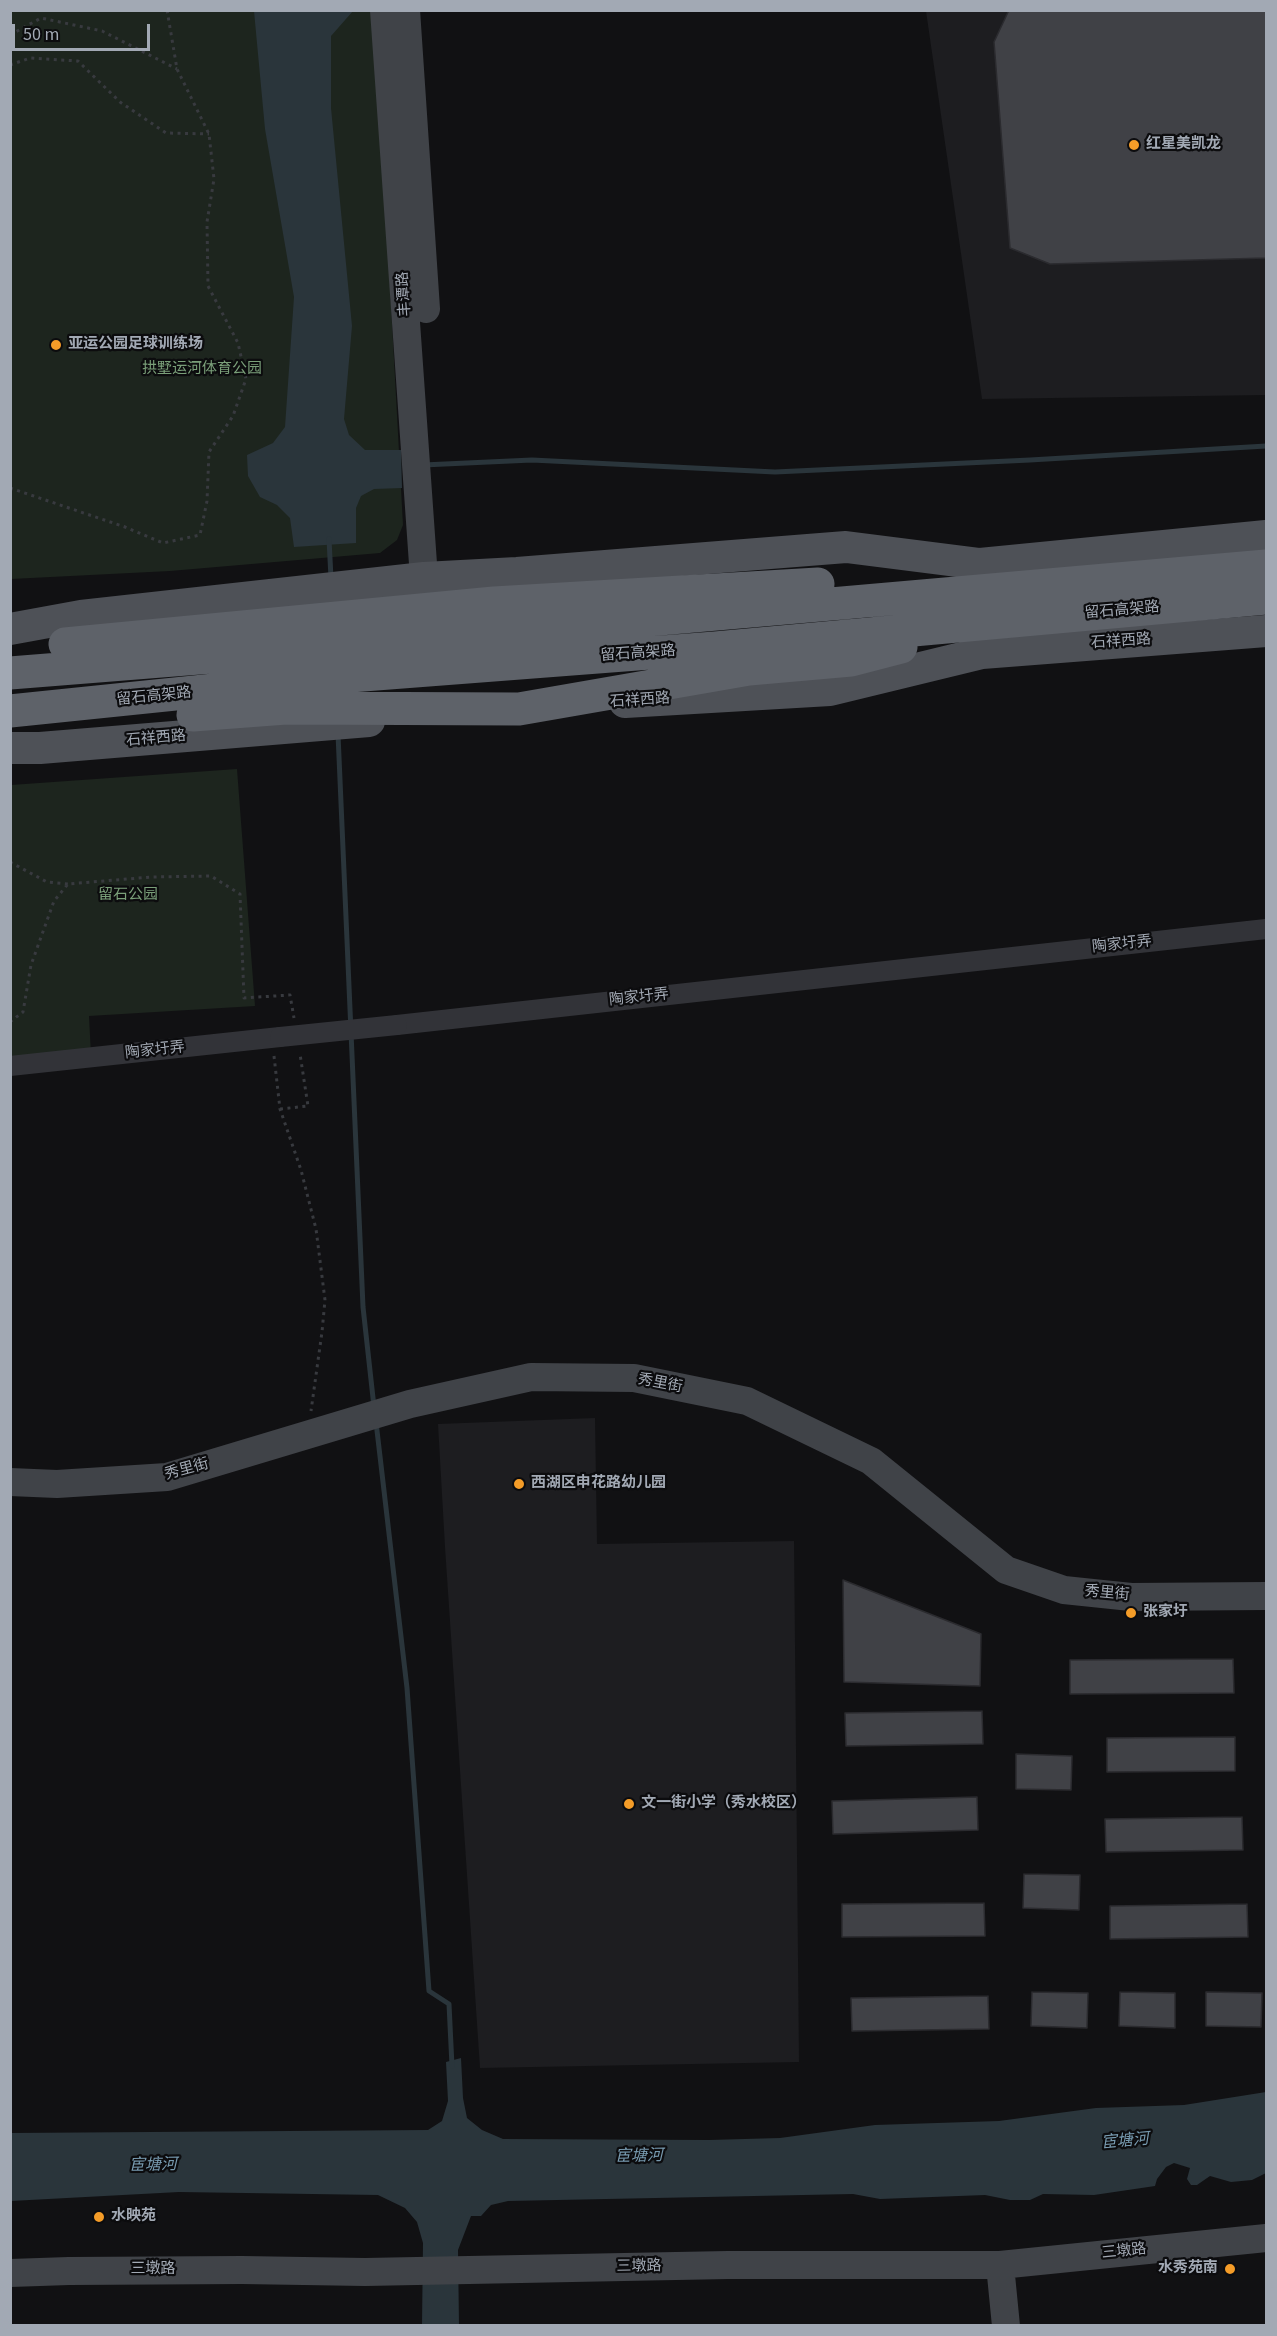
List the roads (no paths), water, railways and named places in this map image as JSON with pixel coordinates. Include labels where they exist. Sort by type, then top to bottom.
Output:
[{"type":"highway","name":"留石高架路","points":[[25,660],[245,653],[347,628],[987,577],[1266,566]]},
{"type":"highway","points":[[25,660],[293,610],[347,628],[411,612],[494,603],[653,592],[987,577]]},
{"type":"highway","name":"留石高架路","points":[[32,716],[248,687],[347,628],[715,648],[1266,598]]},
{"type":"highway","points":[[10,727],[32,716],[299,717],[519,709],[749,669],[851,660],[1002,622]]},
{"type":"main road","points":[[347,628],[434,578],[846,547],[987,577],[1266,536]]},
{"type":"main road","points":[[10,629],[81,616],[293,610]]},
{"type":"main road","name":"石祥西路","points":[[519,709],[830,690],[982,653],[1266,631]]},
{"type":"main road","name":"石祥西路","points":[[10,748],[40,748],[299,717]]},
{"type":"street","name":"丰潭路","points":[[384,10],[426,464],[434,578]]},
{"type":"street","name":"丰潭路","points":[[406,10],[426,464]]},
{"type":"street","name":"陶家圩弄","points":[[10,1066],[1266,928]]},
{"type":"street","name":"秀里街","points":[[10,1482],[57,1484],[167,1477],[410,1404],[531,1377],[634,1378],[747,1401],[871,1461],[1006,1570],[1064,1590],[1131,1597],[1266,1596]]},
{"type":"street","name":"三墩路","points":[[10,2273],[230,2270],[490,2271],[728,2265],[1000,2265],[1266,2238]]},
{"type":"street","points":[[1000,2265],[1006,2325]]},
{"type":"water","points":[[254,11],[353,11],[331,36],[331,108],[352,326],[344,419],[349,435],[365,450],[401,450],[402,488],[374,489],[361,496],[356,508],[356,543],[294,547],[290,518],[277,505],[260,497],[248,476],[247,455],[273,443],[285,427],[294,297],[265,129]]},
{"type":"water","name":"宦塘河","points":[[461,2058],[463,2098],[467,2118],[482,2130],[503,2139],[780,2138],[875,2125],[999,2121],[1096,2108],[1184,2105],[1266,2092],[1266,2173],[1252,2180],[1231,2182],[1210,2176],[1197,2185],[1191,2185],[1187,2179],[1190,2168],[1174,2163],[1166,2167],[1155,2186],[1094,2195],[1043,2194],[1030,2200],[1010,2200],[985,2195],[880,2199],[853,2194],[508,2201],[491,2205],[481,2216],[471,2216],[458,2250],[459,2326],[422,2325],[423,2243],[417,2222],[405,2208],[378,2195],[179,2192],[11,2201],[10,2133],[428,2130],[442,2121],[448,2101],[446,2062]]},
{"type":"waterway","points":[[423,465],[532,460],[775,472],[1266,446]]},
{"type":"waterway","points":[[329,539],[331,578]]},
{"type":"waterway","points":[[338,734],[363,1307],[374,1407]]},
{"type":"waterway","points":[[376,1422],[407,1688],[429,1991],[449,2004],[452,2066]]},
{"type":"place","name":"红星美凯龙","points":[[1134,145]]},
{"type":"place","name":"亚运公园足球训练场","points":[[56,345]]},
{"type":"place","name":"西湖区申花路幼儿园","points":[[519,1484]]},
{"type":"place","name":"张家圩","points":[[1131,1613]]},
{"type":"place","name":"文一街小学（秀水校区）","points":[[629,1804]]},
{"type":"place","name":"水映苑","points":[[99,2217]]},
{"type":"place","name":"水秀苑南","points":[[1230,2269]]},
{"type":"park label","name":"拱墅运河体育公园","points":[[202,370]]},
{"type":"park label","name":"留石公园","points":[[128,896]]}]
